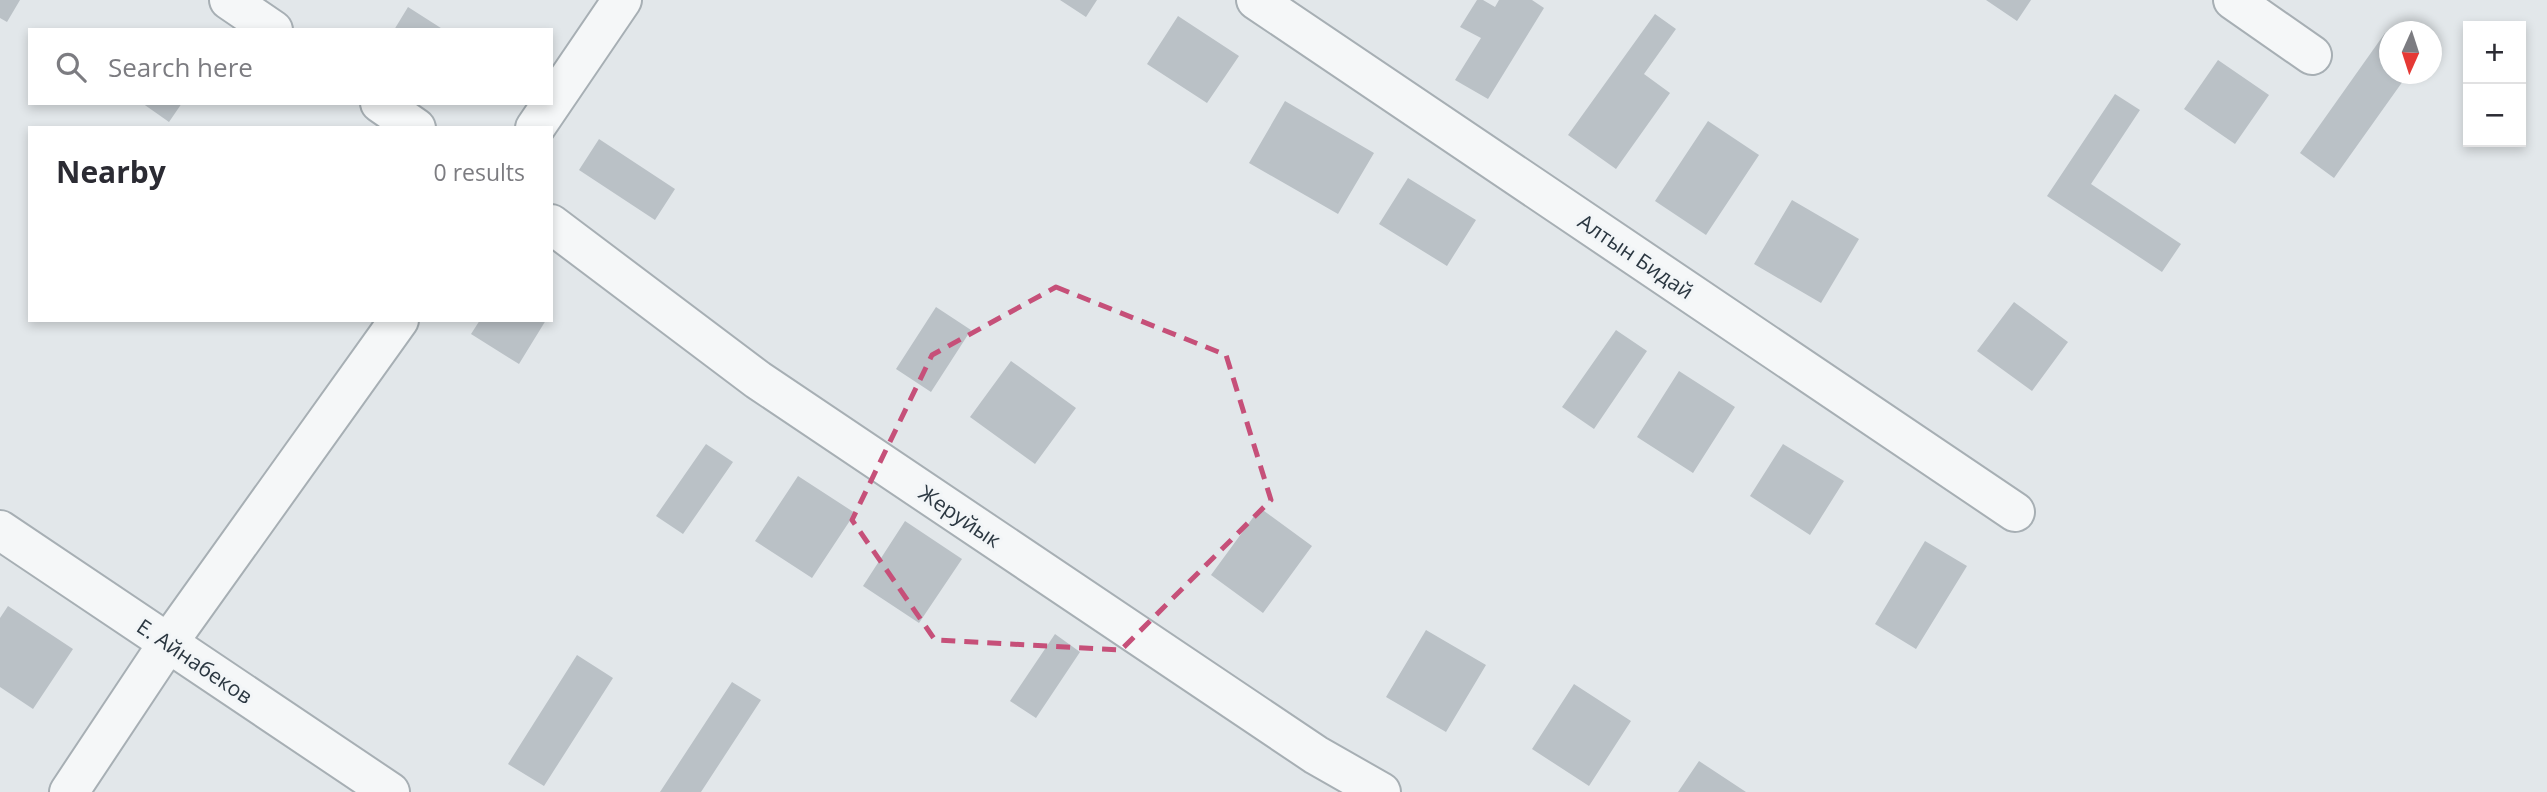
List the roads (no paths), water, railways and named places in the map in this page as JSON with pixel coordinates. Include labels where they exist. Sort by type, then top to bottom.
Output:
[{"type":"street","points":[[229,0],[270,28]]},
{"type":"street","points":[[553,102],[622,0]]},
{"type":"street","name":"Алтын Бидай","points":[[1256,0],[2015,512]]},
{"type":"street","points":[[2232,0],[2312,55]]},
{"type":"street","points":[[383,105],[413,126]]},
{"type":"street","points":[[536,126],[551,105]]},
{"type":"street","name":"Жеруйык","points":[[553,226],[758,380],[1316,755],[1381,792]]},
{"type":"street","points":[[69,792],[168,642],[398,322]]},
{"type":"street","name":"Е. Айнабеков","points":[[0,530],[390,792]]}]
